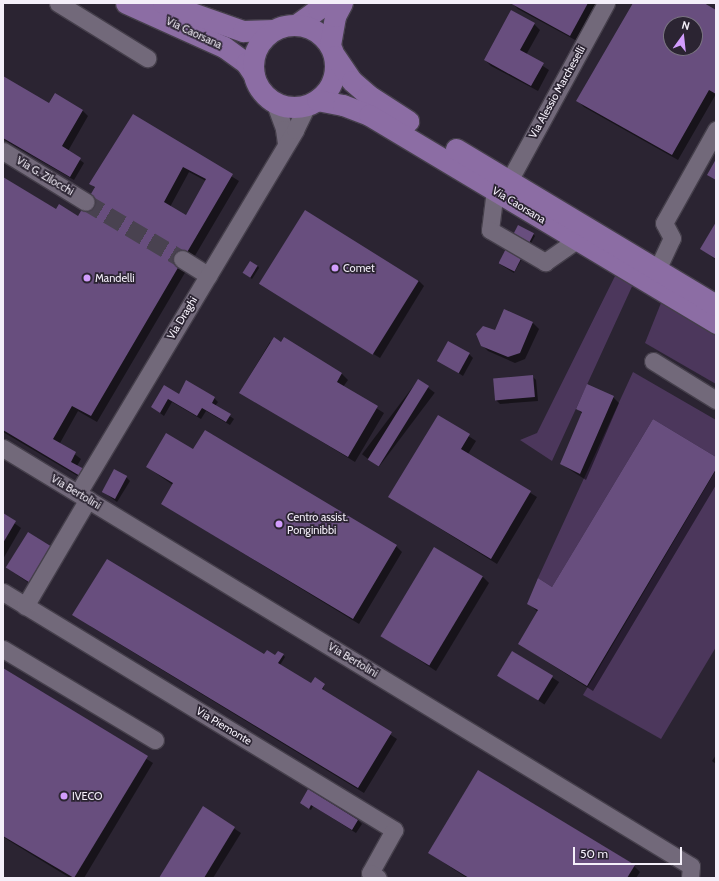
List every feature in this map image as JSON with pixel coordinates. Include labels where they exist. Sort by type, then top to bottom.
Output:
[{"type":"main road","name":"Via Caorsana","points":[[126,3],[224,47],[246,62],[254,75]]},
{"type":"main road","name":"Via Caorsana","points":[[163,3],[243,31],[273,30]]},
{"type":"main road","points":[[321,3],[318,9],[296,25],[273,30],[256,49],[254,75],[265,94],[274,102],[284,106],[312,103],[333,81],[332,51],[335,16],[342,3]]},
{"type":"main road","points":[[296,25],[316,31],[332,51]]},
{"type":"main road","name":"Via Caorsana","points":[[332,51],[352,81],[386,108],[502,186],[576,240],[716,323]]},
{"type":"main road","name":"Via Caorsana","points":[[312,103],[344,105],[369,115],[656,270],[716,305]]},
{"type":"street","points":[[58,3],[147,58]]},
{"type":"street","name":"Via Alessio Marcheselli","points":[[502,186],[606,3]]},
{"type":"street","points":[[274,102],[286,144]]},
{"type":"street","name":"Via Draghi","points":[[25,606],[83,496],[208,275],[312,103]]},
{"type":"street","points":[[656,270],[672,238],[664,223],[716,130]]},
{"type":"street","name":"Via G. Zilocchi","points":[[3,151],[86,202]]},
{"type":"street","points":[[502,186],[490,230],[545,262],[576,240]]},
{"type":"street","points":[[182,259],[208,275]]},
{"type":"street","points":[[653,361],[716,400]]},
{"type":"street","name":"Via Bertolini","points":[[3,448],[691,866],[690,878]]},
{"type":"street","name":"Via Piemonte","points":[[4,595],[25,606],[394,830],[370,873],[378,878]]},
{"type":"street","points":[[3,648],[155,740]]},
{"type":"shaded area","points":[[618,270],[635,280],[552,461],[520,440],[537,433]]},
{"type":"shaded area","points":[[661,303],[716,336],[716,384],[645,343]]},
{"type":"shaded area","points":[[633,372],[716,420],[716,457],[653,419],[552,587],[538,578]]},
{"type":"shaded area","points":[[716,470],[716,647],[661,739],[583,695]]},
{"type":"building","points":[[510,3],[588,3],[570,36]]},
{"type":"building","points":[[633,3],[704,3],[716,10],[716,94],[709,90],[672,155],[576,101]]},
{"type":"building","points":[[511,10],[535,23],[520,50],[544,63],[531,86],[484,60]]},
{"type":"building","points":[[3,76],[49,103],[55,93],[83,110],[62,146],[81,158],[70,177],[3,138]]},
{"type":"building","name":"Mandelli","points":[[133,114],[233,174],[91,416],[72,406],[53,439],[76,452],[71,462],[84,469],[80,476],[3,430],[3,177],[56,209],[59,204],[78,216],[95,187],[89,184]],"holes":[[[183,167],[206,179],[186,215],[164,202]]]},
{"type":"building","points":[[716,159],[716,180],[707,175]]},
{"type":"building","points":[[305,210],[419,281],[373,355],[259,284]]},
{"type":"building","points":[[716,222],[716,259],[700,249]]},
{"type":"building","points":[[518,225],[534,233],[515,271],[498,263]]},
{"type":"building","points":[[250,261],[258,266],[250,278],[243,273]]},
{"type":"building","points":[[504,309],[533,322],[520,353],[508,357],[481,346],[476,334],[483,326],[495,330]]},
{"type":"building","points":[[274,337],[281,342],[284,337],[342,373],[337,382],[378,406],[348,457],[239,393]]},
{"type":"building","points":[[448,341],[470,353],[459,373],[437,361]]},
{"type":"building","points":[[533,375],[535,397],[495,400],[493,378]]},
{"type":"building","points":[[418,379],[429,386],[379,466],[368,460]]},
{"type":"building","points":[[186,380],[215,397],[212,403],[231,414],[226,422],[202,408],[197,416],[168,399],[160,413],[151,407],[164,385],[179,394]]},
{"type":"building","points":[[587,384],[614,396],[580,474],[560,464],[582,412],[576,409]]},
{"type":"building","points":[[438,415],[470,434],[461,449],[531,491],[491,559],[388,497]]},
{"type":"building","points":[[653,419],[716,457],[716,469],[587,686],[518,644],[538,610],[527,604],[538,578],[552,587]]},
{"type":"building","name":"Centro assist. Ponginibbi","points":[[205,430],[397,545],[353,619],[161,504],[173,483],[146,467],[166,433],[193,449]]},
{"type":"building","points":[[114,469],[127,476],[115,499],[102,492]]},
{"type":"building","points":[[3,513],[16,521],[3,543]]},
{"type":"building","points":[[28,532],[52,547],[29,582],[6,568]]},
{"type":"building","points":[[434,547],[483,576],[429,666],[380,636]]},
{"type":"building","points":[[107,559],[264,654],[267,650],[275,655],[278,651],[284,654],[278,663],[311,683],[315,677],[325,684],[322,689],[392,732],[358,788],[72,615]]},
{"type":"building","points":[[512,651],[553,676],[538,701],[497,676]]},
{"type":"building","name":"IVECO","points":[[3,668],[148,756],[74,878],[3,836]]},
{"type":"building","points":[[478,770],[635,865],[627,878],[469,878],[428,853]]},
{"type":"building","points":[[308,789],[358,820],[352,830],[311,805],[309,809],[300,803]]},
{"type":"building","points":[[203,806],[235,827],[204,878],[159,878]]},
{"type":"tunnel","points":[[86,202],[182,259]]},
{"type":"place","name":"Comet","points":[[335,268]]},
{"type":"place","name":"Mandelli","points":[[87,278]]},
{"type":"place","name":"Centro assist. Ponginibbi","points":[[279,524]]},
{"type":"place","name":"IVECO","points":[[64,796]]}]
